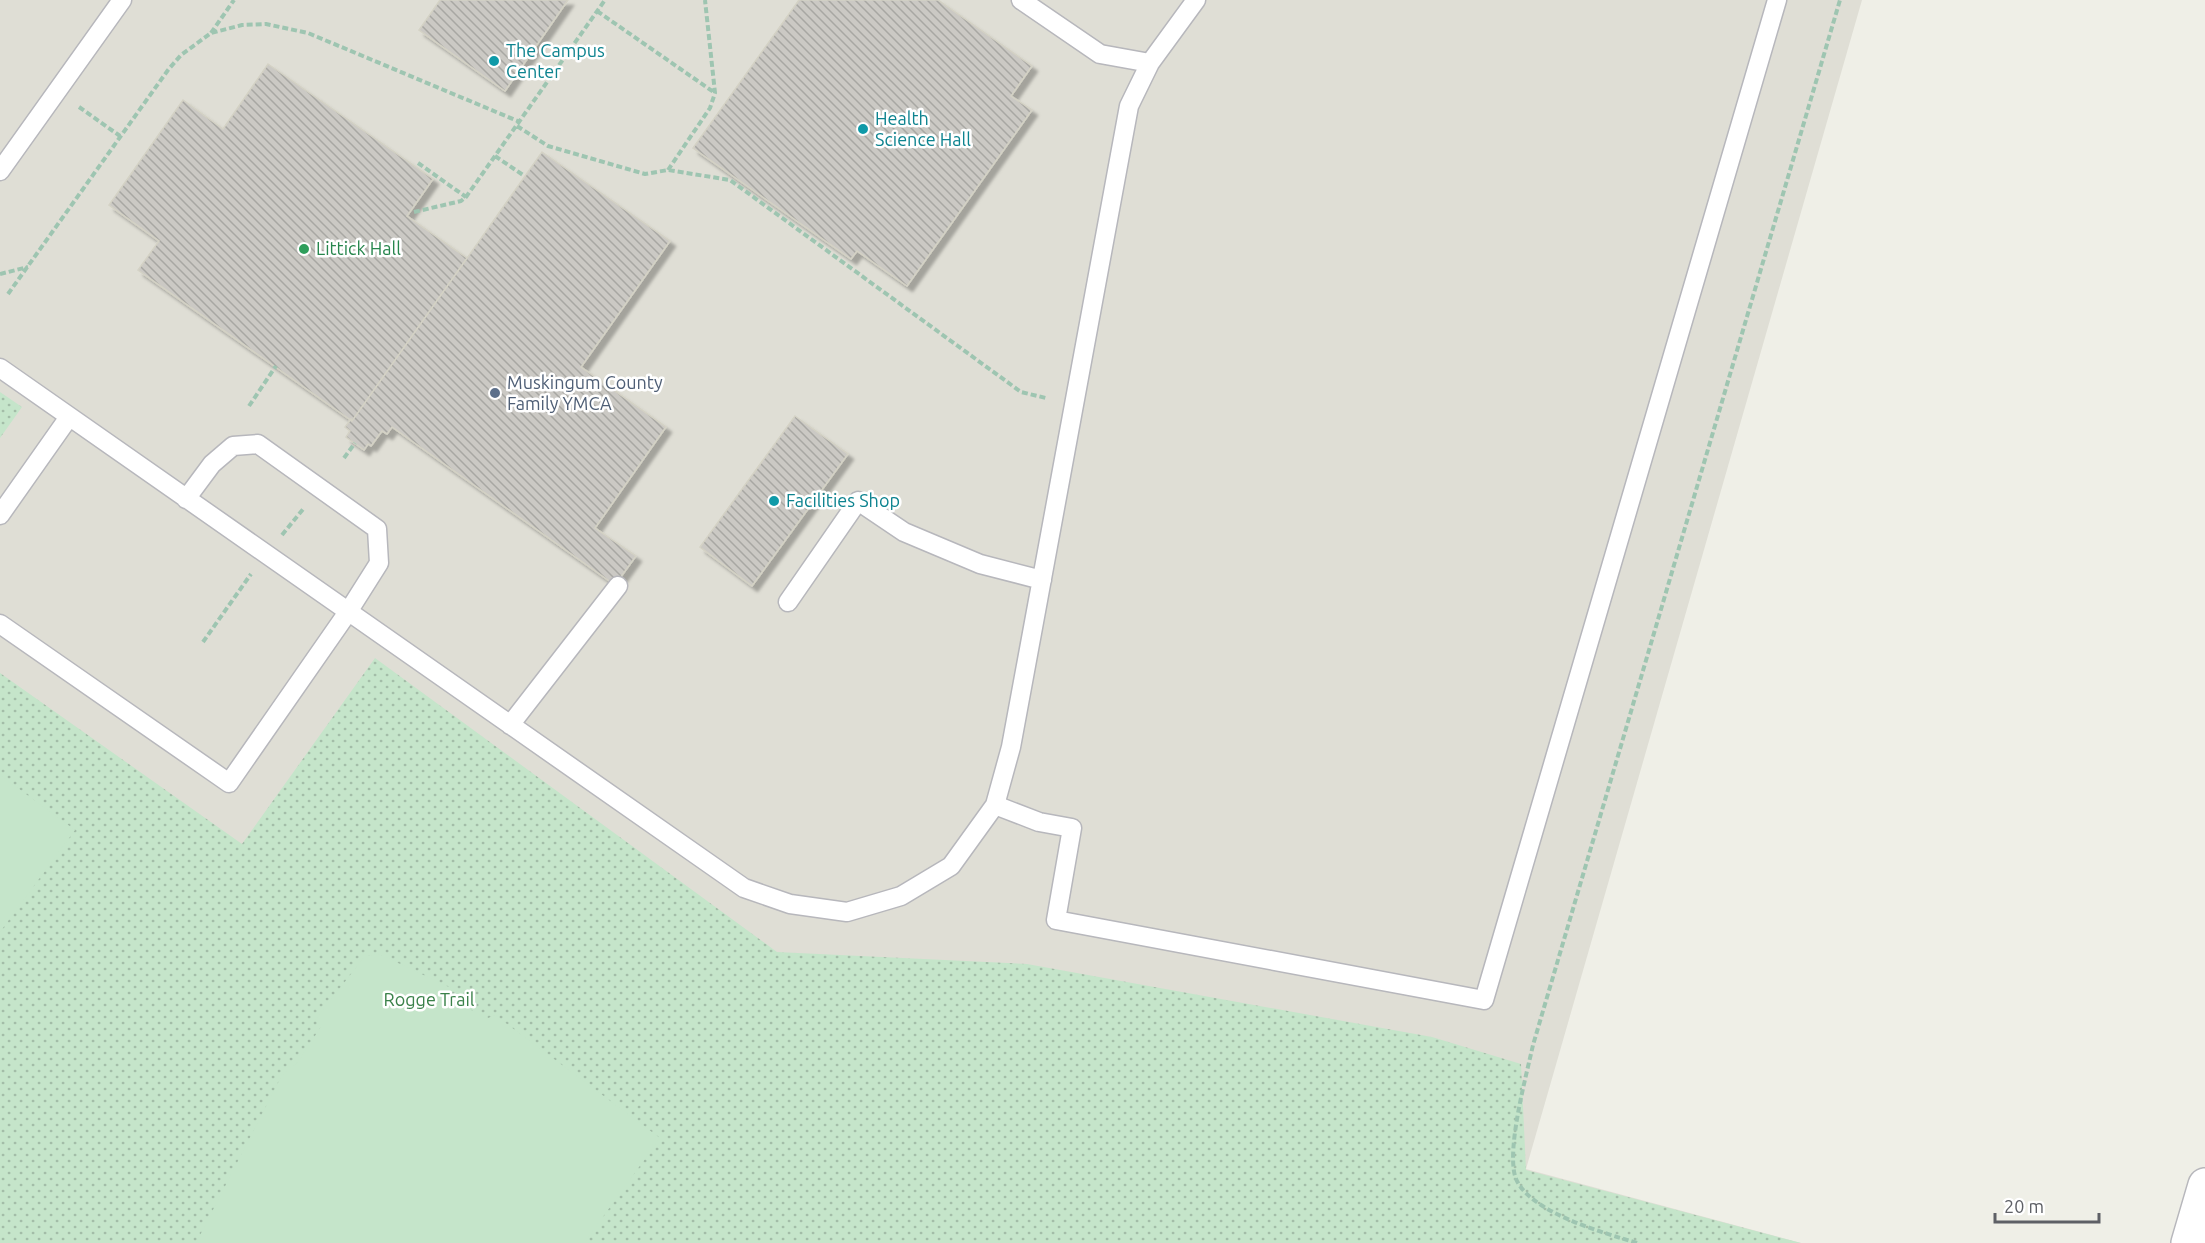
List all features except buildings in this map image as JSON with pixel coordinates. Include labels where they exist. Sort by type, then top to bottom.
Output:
[{"type":"street","points":[[2188,1243],[2205,1185]]},
{"type":"lane","points":[[0,171],[122,0]]},
{"type":"lane","points":[[1021,0],[1100,54],[1150,63]]},
{"type":"lane","points":[[0,368],[744,888],[790,904],[847,912],[901,896],[951,866],[994,805],[1011,747],[1129,106],[1150,63],[1196,0]]},
{"type":"lane","points":[[994,805],[1039,822],[1072,828],[1056,920],[1484,1000],[1777,0]]},
{"type":"lane","points":[[0,515],[69,417]]},
{"type":"lane","points":[[0,624],[229,783],[348,612],[379,562],[377,529],[258,444],[233,446],[212,464],[186,499]]},
{"type":"lane","points":[[788,603],[858,501],[904,531],[980,564],[1042,580]]},
{"type":"lane","points":[[510,724],[618,586]]},
{"type":"path","points":[[9,294],[168,70],[181,55],[211,33],[234,0]]},
{"type":"path","points":[[414,212],[461,201],[466,197],[605,0]]},
{"type":"path","points":[[668,170],[710,108],[715,93],[705,0]]},
{"type":"path","points":[[1637,1243],[1567,1219],[1546,1209],[1528,1194],[1516,1178],[1513,1159],[1519,1107],[1536,1033],[1840,0]]},
{"type":"path","points":[[597,11],[715,93]]},
{"type":"path","points":[[211,33],[243,25],[266,24],[308,33],[518,124],[548,146],[645,174],[668,170],[730,180],[1021,392],[1046,398]]},
{"type":"path","points":[[73,104],[120,136]]},
{"type":"path","points":[[495,156],[523,175]]},
{"type":"path","points":[[418,163],[466,197]]},
{"type":"path","points":[[0,274],[29,267]]},
{"type":"path","points":[[249,406],[276,366]]},
{"type":"path","points":[[344,458],[355,443]]},
{"type":"path","points":[[282,535],[304,507]]},
{"type":"path","points":[[203,642],[253,571]]},
{"type":"shaded area","points":[[0,0],[1862,0],[1526,1169],[1801,1243],[0,1243]]},
{"type":"green space","points":[[0,392],[22,407],[0,438]]},
{"type":"green space","name":"Rogge Trail","points":[[375,658],[777,952],[1027,964],[1432,1037],[1521,1064],[1526,1170],[1801,1243],[0,1243],[0,673],[242,844]]},
{"type":"green space","points":[[0,775],[75,830],[0,932]]},
{"type":"green space","points":[[379,954],[451,988],[450,997],[486,1019],[495,1015],[660,1138],[584,1243],[196,1243],[282,1075],[298,1062],[322,1025],[315,1020],[365,956]]},
{"type":"place","name":"The Campus Center","points":[[494,61]]},
{"type":"place","name":"Health Science Hall","points":[[863,129]]},
{"type":"place","name":"Littick Hall","points":[[304,249]]},
{"type":"place","name":"Muskingum County Family YMCA","points":[[495,393]]},
{"type":"place","name":"Facilities Shop","points":[[774,501]]}]
